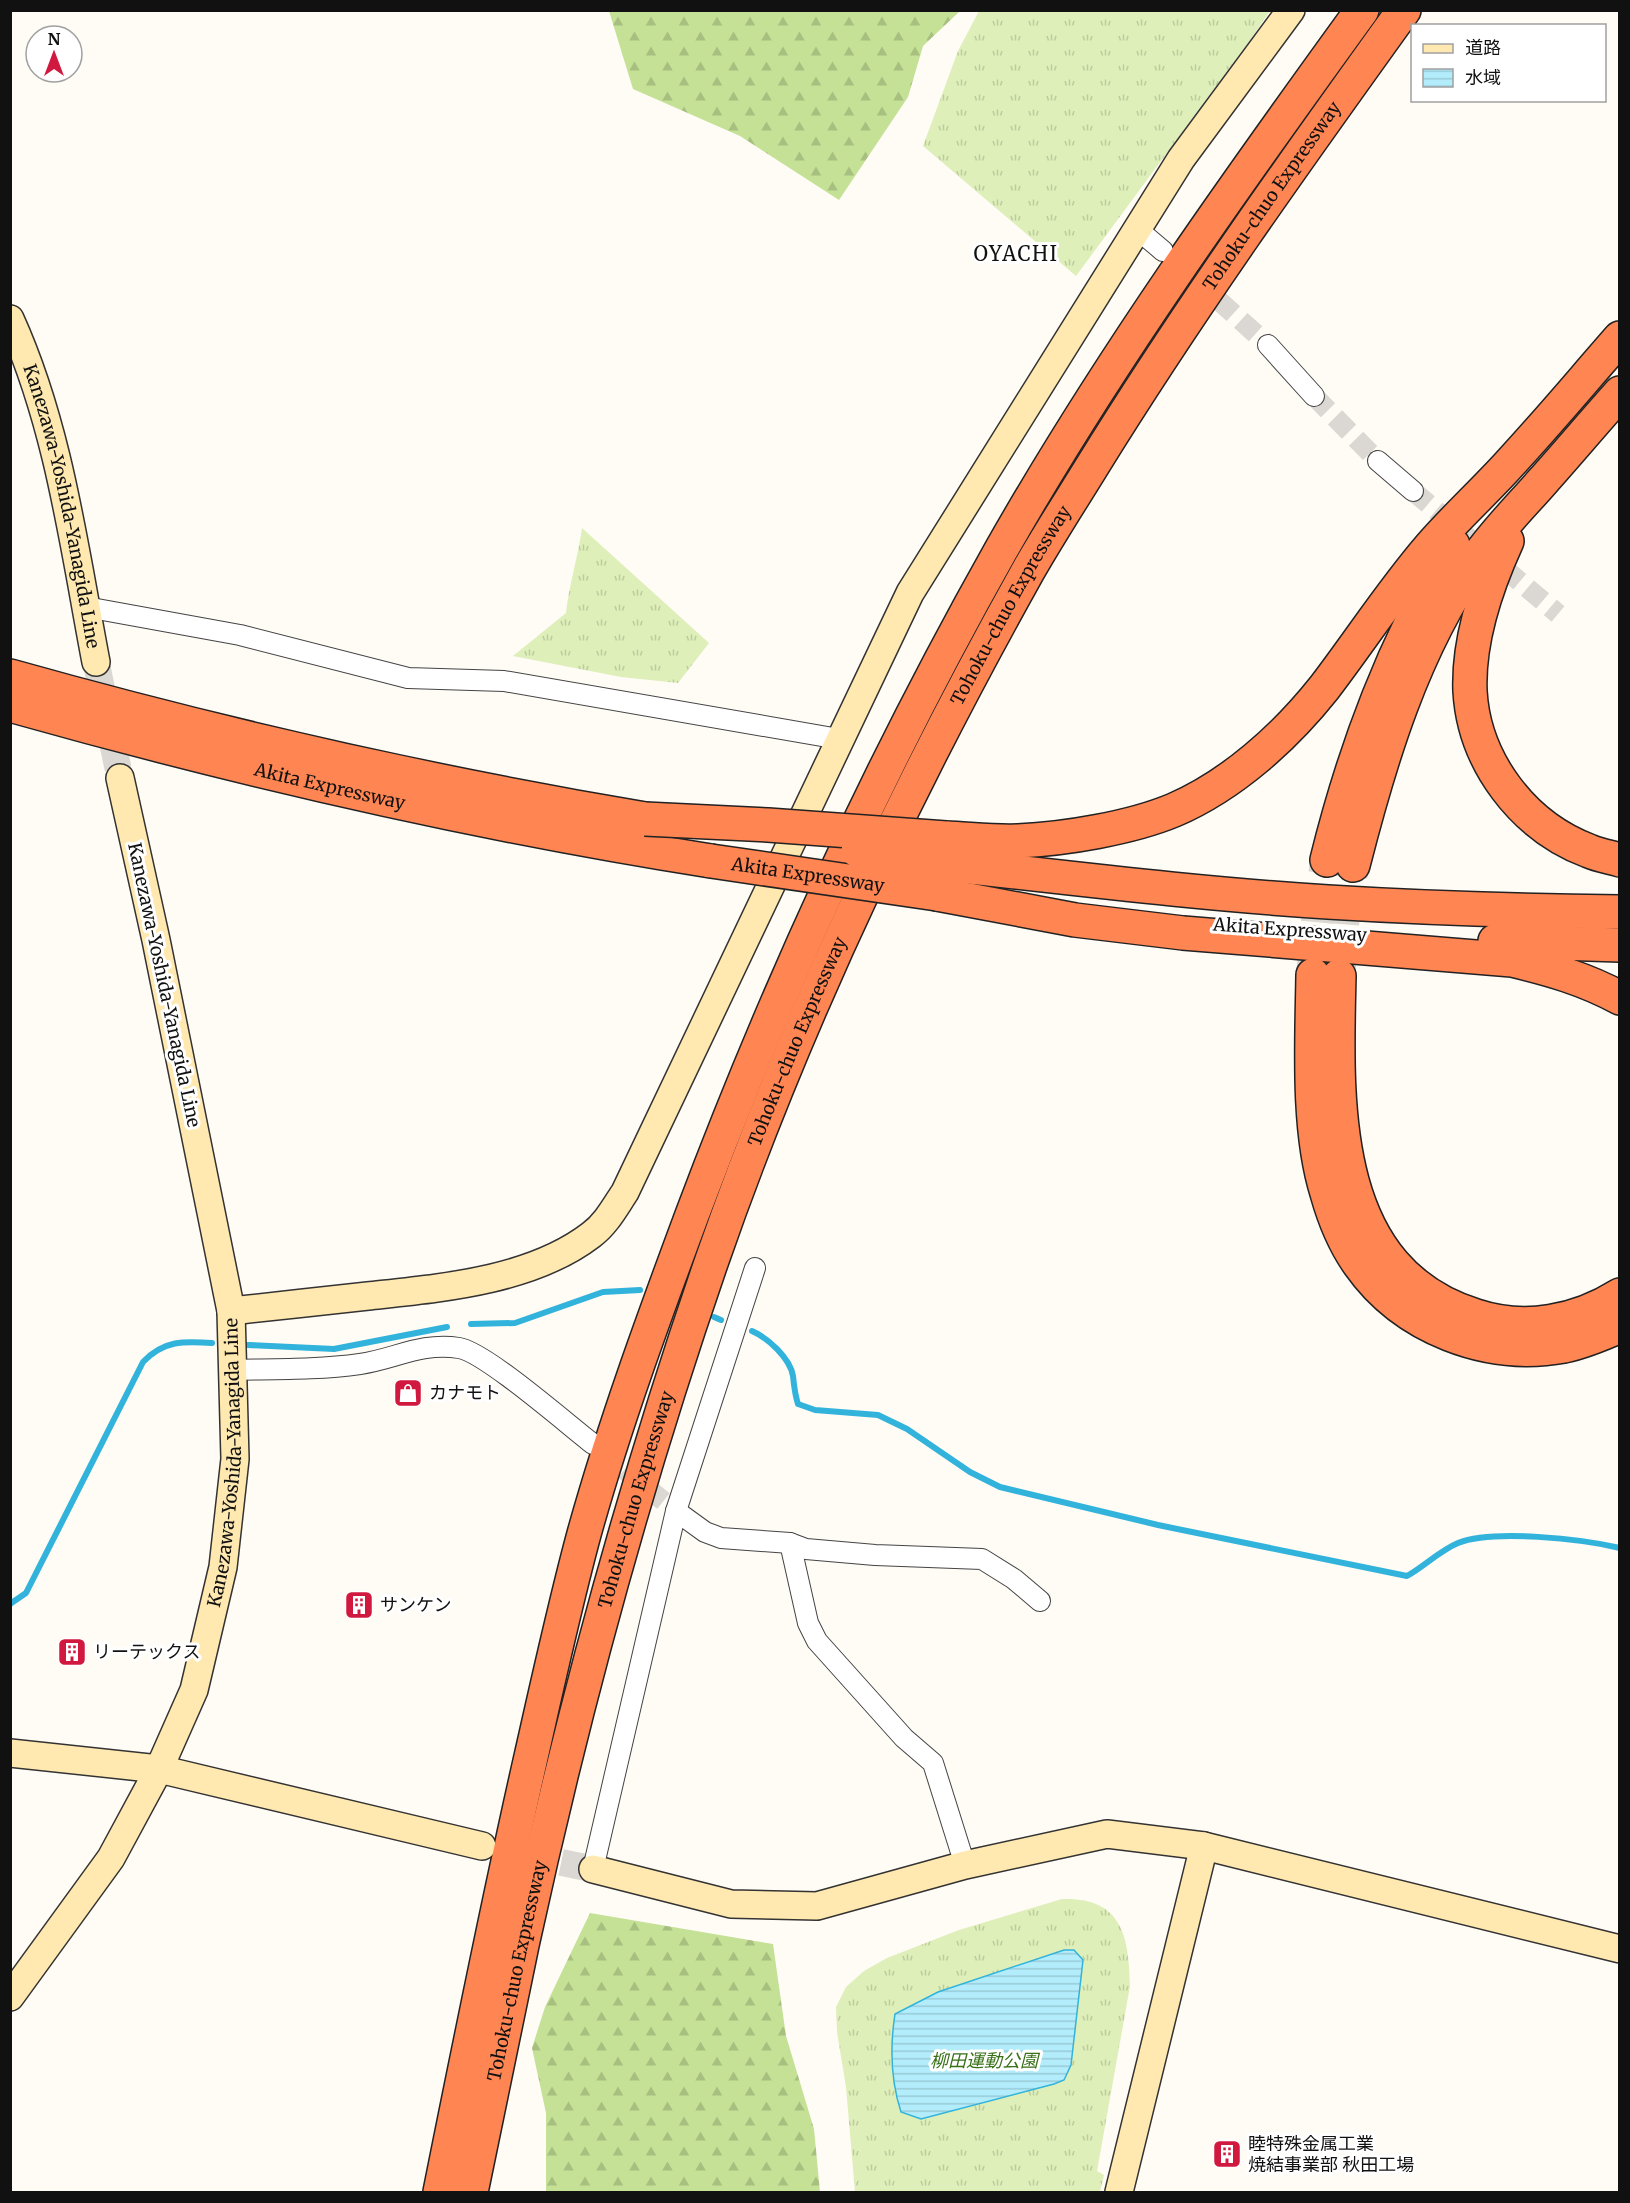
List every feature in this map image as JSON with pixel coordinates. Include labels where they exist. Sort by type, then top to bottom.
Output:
[{"type":"highway","name":"Tohoku-chuo Expressway","points":[[440,2193],[492,1932],[584,1534],[624,1403],[738,1095],[794,963],[857,825],[1003,548],[1083,416],[1161,295],[1259,151],[1362,10]]},
{"type":"highway","name":"Tohoku-chuo Expressway","points":[[471,2193],[524,1940],[578,1712],[662,1413],[712,1260],[759,1134],[832,961],[898,817],[954,707],[1031,566],[1130,405],[1190,314],[1298,157],[1404,10]]},
{"type":"highway","points":[[1190,314],[1419,10]]},
{"type":"highway","points":[[942,866],[1019,841],[1079,834],[1130,824],[1174,810],[1217,787],[1254,760],[1289,728],[1323,689],[1431,546],[1511,462],[1620,338]]},
{"type":"highway","points":[[1511,462],[1456,539],[1428,587],[1406,634],[1361,740],[1343,796],[1340,862],[1366,810],[1387,745],[1424,654],[1449,602],[1477,558],[1506,521],[1620,393]]},
{"type":"highway","points":[[1544,480],[1510,533],[1493,572],[1479,616],[1472,655],[1470,691],[1475,723],[1487,758],[1505,788],[1525,810],[1553,833],[1589,851],[1620,860]]},
{"type":"highway","name":"Akita Expressway","points":[[10,676],[255,740],[527,799],[645,819],[768,825],[942,866],[1130,918],[1324,934],[1620,945]]},
{"type":"highway","name":"Akita Expressway","points":[[10,705],[250,768],[431,810],[627,848],[711,861],[942,866],[1327,902],[1525,911],[1620,912]]},
{"type":"highway","points":[[942,866],[1075,920],[1172,932],[1512,960],[1558,971],[1595,984],[1620,998]]},
{"type":"highway","points":[[1620,1295],[1602,1306],[1570,1318],[1532,1324],[1490,1321],[1452,1309],[1417,1287],[1389,1260],[1369,1228],[1354,1190],[1343,1144],[1326,976],[1313,1097],[1317,1148],[1326,1192],[1341,1233],[1359,1264],[1384,1293],[1415,1317],[1454,1337],[1491,1346],[1528,1350],[1564,1346],[1598,1336],[1620,1326]]},
{"type":"street","points":[[231,1311],[430,1289],[504,1274],[543,1263],[571,1249],[593,1233],[610,1215],[625,1192],[910,593],[1181,159],[1291,10]]},
{"type":"street","points":[[1137,229],[1163,251]]},
{"type":"street","name":"Kanezawa-Yoshida-Yanagida Line","points":[[10,319],[21,343],[54,444],[96,662]]},
{"type":"street","points":[[1268,345],[1314,396]]},
{"type":"street","points":[[1378,461],[1413,491]]},
{"type":"street","points":[[86,607],[240,635],[408,678],[504,681],[839,739]]},
{"type":"street","name":"Kanezawa-Yoshida-Yanagida Line","points":[[10,1997],[111,1858],[159,1769],[194,1690],[224,1567],[235,1459],[231,1311],[156,940],[120,778]]},
{"type":"street","points":[[755,1268],[676,1511],[593,1869],[731,1904],[817,1906],[965,1865],[1107,1834],[1204,1846],[1620,1949]]},
{"type":"street","points":[[231,1370],[363,1364],[419,1348],[460,1348],[489,1362],[593,1444]]},
{"type":"street","points":[[676,1511],[705,1532],[722,1538],[790,1543],[806,1549],[876,1555],[982,1559],[1014,1579],[1040,1601]]},
{"type":"street","points":[[790,1543],[808,1623],[817,1641],[904,1738],[933,1763],[965,1865]]},
{"type":"street","points":[[10,1753],[159,1769],[482,1846]]},
{"type":"street","points":[[1119,2193],[1204,1846]]},
{"type":"green space","points":[[609,10],[960,11],[923,46],[908,97],[839,200],[740,136],[633,89]]},
{"type":"green space","points":[[979,11],[1270,11],[1076,276],[923,146],[958,51]]},
{"type":"green space","points":[[582,528],[709,643],[678,683],[621,677],[513,656],[566,613]]},
{"type":"green space","name":"柳田運動公園","points":[[1062,1899],[1082,1900],[1110,1912],[1124,1936],[1127,1951],[1130,1986],[1097,2171],[1104,2175],[1100,2192],[855,2192],[846,2087],[837,2032],[836,2007],[846,1987],[864,1971],[887,1958],[959,1930]]},
{"type":"green space","points":[[590,1913],[773,1944],[786,2036],[814,2129],[820,2192],[546,2192],[546,2113],[532,2048],[545,2007]]},
{"type":"water","points":[[1064,1950],[1074,1950],[1083,1960],[1071,2065],[1064,2080],[921,2119],[901,2112],[892,2063],[895,2014],[938,1992]]},
{"type":"waterway","points":[[471,1324],[515,1323],[603,1292],[640,1290]]},
{"type":"waterway","points":[[714,1317],[721,1320]]},
{"type":"waterway","points":[[248,1345],[334,1349],[447,1327]]},
{"type":"waterway","points":[[752,1331],[765,1338],[788,1362],[798,1404],[815,1410],[878,1415],[907,1429],[970,1472],[1000,1487],[1158,1525],[1407,1576],[1451,1546],[1473,1539],[1538,1537],[1584,1541],[1620,1548]]},
{"type":"waterway","points":[[10,1604],[26,1593],[143,1362],[159,1349],[167,1346],[183,1342],[212,1343]]},
{"type":"tunnel","points":[[1174,260],[1268,345]]},
{"type":"tunnel","points":[[1314,396],[1378,461]]},
{"type":"tunnel","points":[[1413,491],[1558,614]]},
{"type":"tunnel","points":[[96,662],[120,778]]},
{"type":"tunnel","points":[[1313,971],[1318,916],[1327,860]]},
{"type":"tunnel","points":[[1339,973],[1343,920],[1353,865]]},
{"type":"tunnel","points":[[601,1451],[676,1511]]},
{"type":"tunnel","points":[[521,1854],[593,1869]]},
{"type":"place","name":"カナモト","points":[[408,1393]]},
{"type":"place","name":"サンケン","points":[[359,1605]]},
{"type":"place","name":"リーテックス","points":[[72,1652]]},
{"type":"place","name":"睦特殊金属工業 焼結事業部 秋田工場","points":[[1227,2154]]},
{"type":"district","name":"OYACHI","points":[[1016,254]]}]
